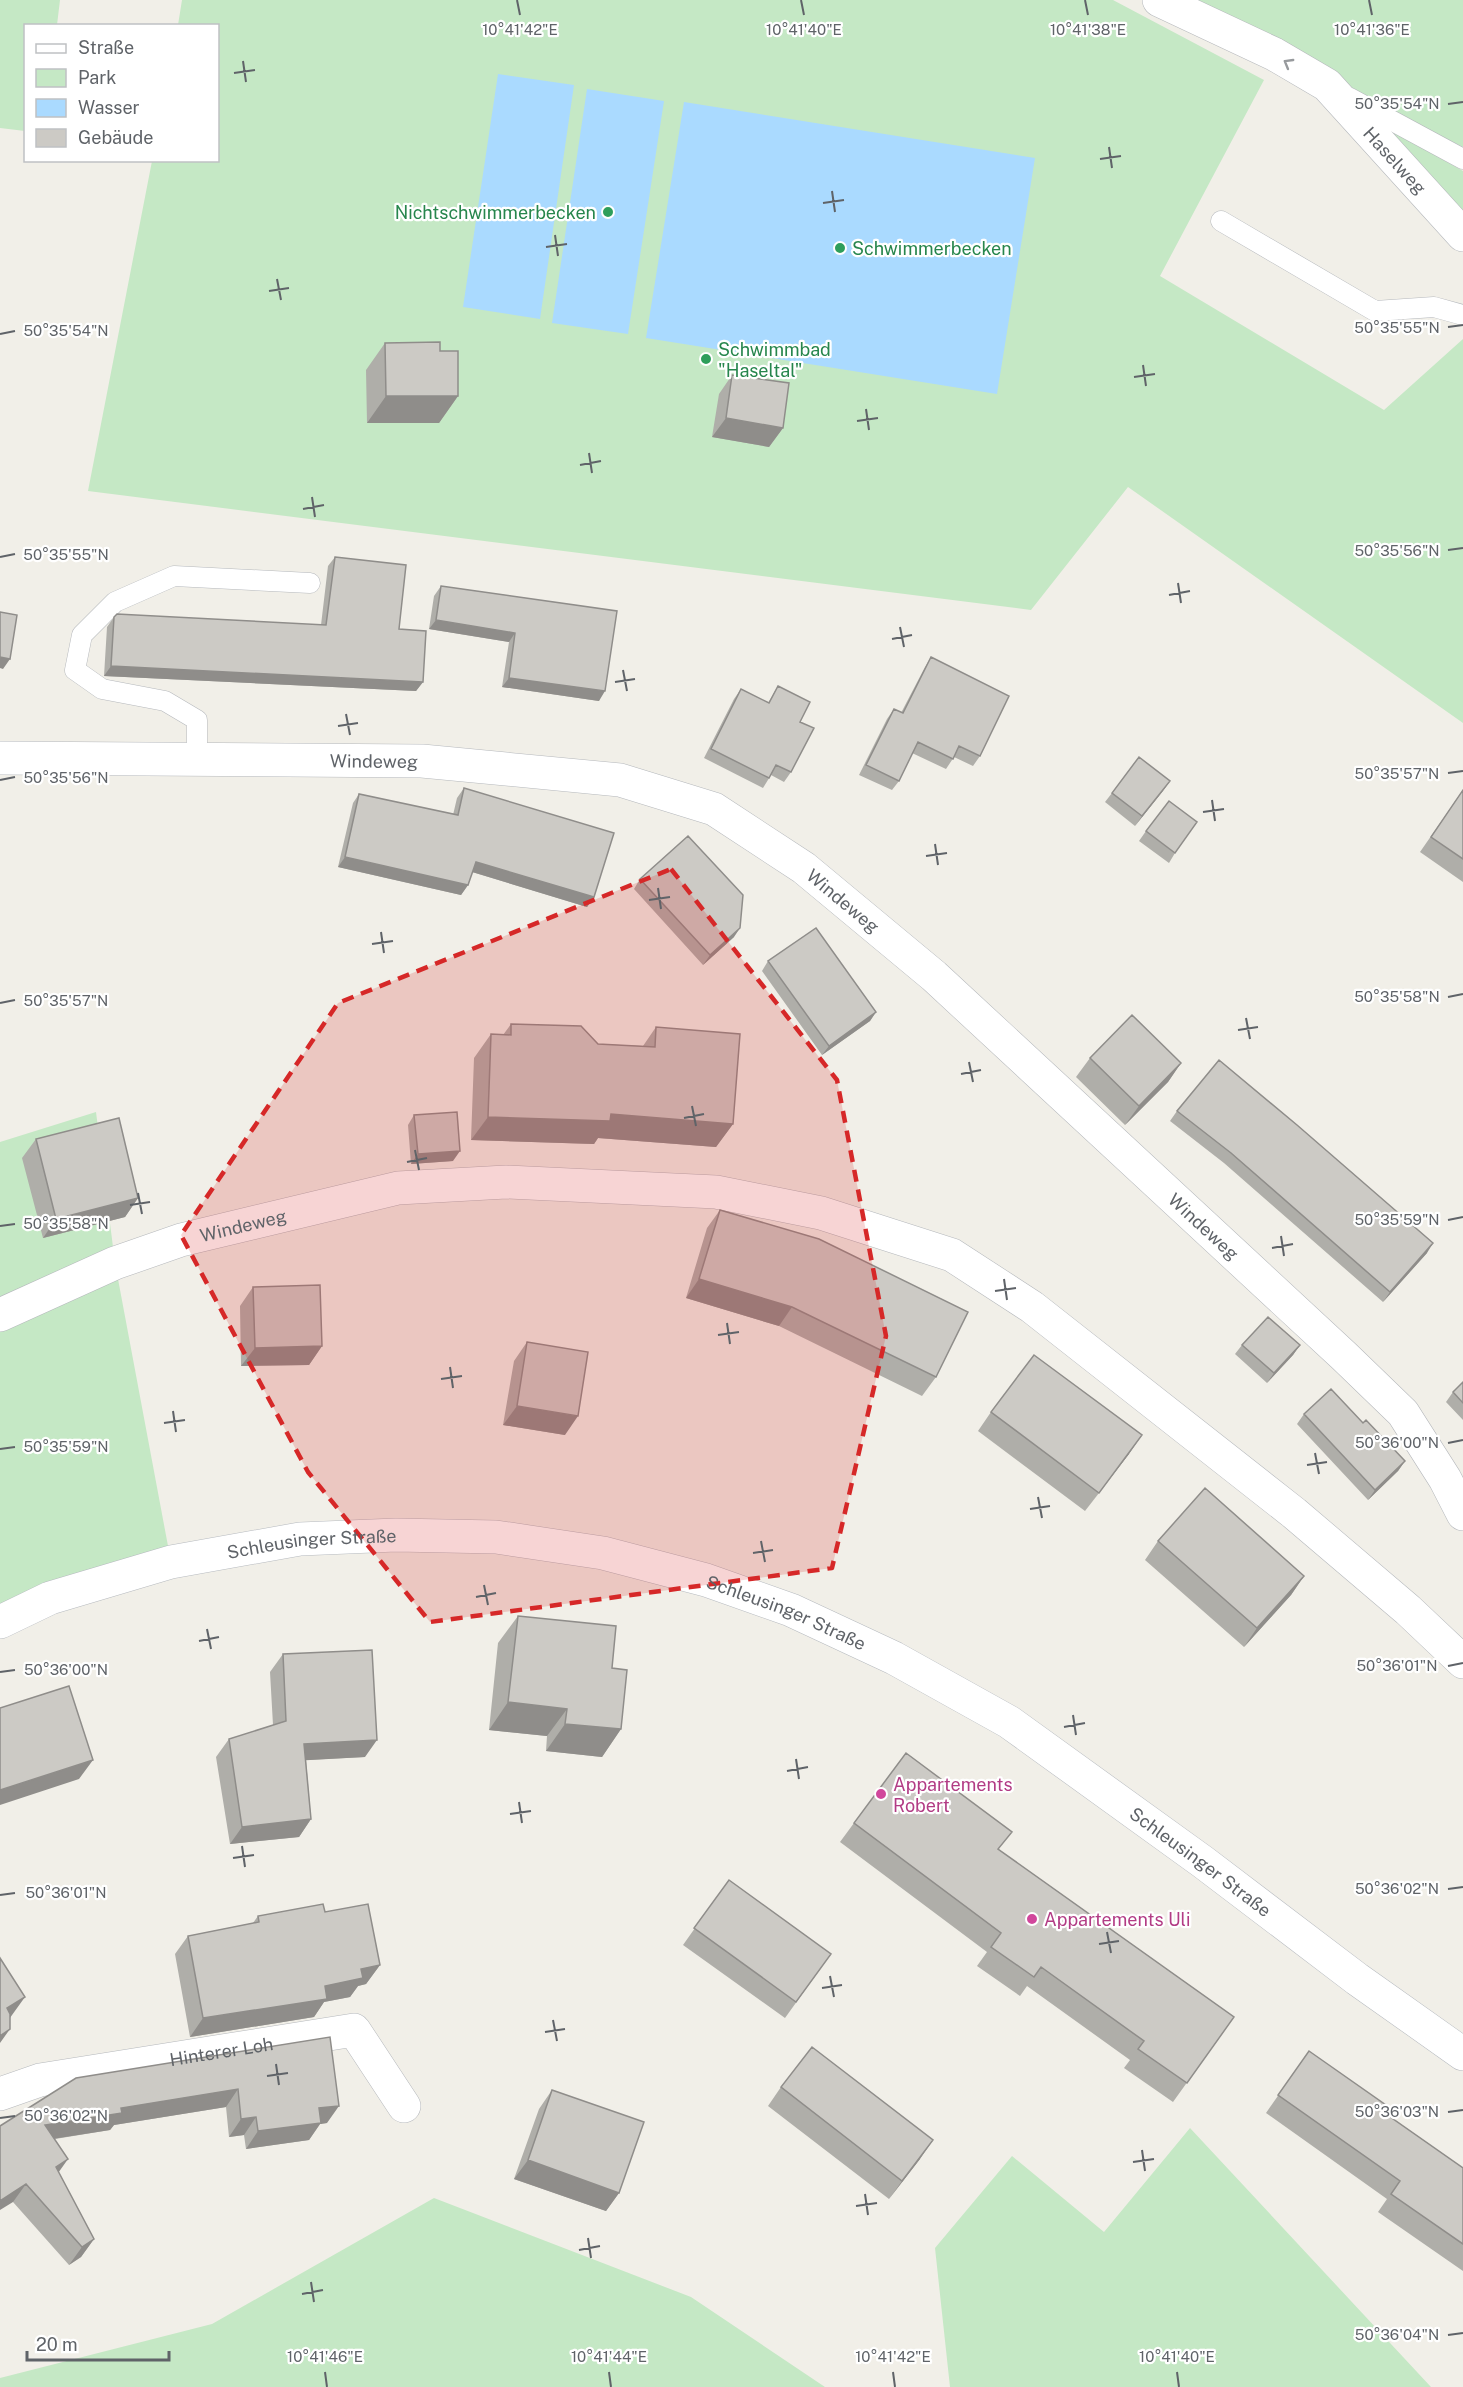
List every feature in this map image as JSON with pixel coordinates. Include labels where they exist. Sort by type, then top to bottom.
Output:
[{"type":"street","name":"Haselweg","points":[[1159,0],[1274,54],[1327,85],[1463,235]]},
{"type":"street","name":"Windeweg","points":[[0,759],[422,761],[608,778],[714,809],[804,868],[934,976],[1344,1356],[1402,1413],[1445,1479],[1463,1514]]},
{"type":"street","name":"Windeweg","points":[[0,1315],[115,1263],[181,1240],[398,1188],[506,1182],[716,1192],[821,1213],[952,1255],[1032,1307],[1294,1513],[1408,1610],[1463,1662]]},
{"type":"street","name":"Schleusinger Straße","points":[[0,1622],[50,1598],[171,1562],[300,1539],[396,1535],[496,1537],[603,1552],[706,1580],[791,1610],[894,1658],[1009,1722],[1203,1862],[1357,1979],[1463,2054]]},
{"type":"street","name":"Hinterer Loh","points":[[0,2094],[40,2080],[354,2030],[404,2106]]},
{"type":"lane","name":"Haselweg","points":[[1327,85],[1463,159]]},
{"type":"lane","points":[[1221,221],[1375,311],[1434,307],[1463,315]]},
{"type":"lane","points":[[197,760],[197,720],[165,701],[102,689],[75,670],[82,635],[115,602],[174,576],[310,583]]},
{"type":"highlighted area","points":[[671,869],[837,1080],[886,1336],[832,1568],[430,1622],[308,1472],[181,1235],[338,1003]]},
{"type":"green space","points":[[0,0],[60,0],[57,24],[24,24],[24,131],[0,128]]},
{"type":"green space","name":"Schwimmbad \"Haseltal\"","points":[[182,0],[1113,0],[1264,80],[1160,276],[1384,410],[1463,339],[1463,723],[1128,487],[1031,610],[88,491],[152,162],[219,162],[219,24],[178,24]]},
{"type":"green space","points":[[1189,0],[1463,0],[1463,147],[1400,116]]},
{"type":"green space","points":[[1380,124],[1463,171],[1463,216]]},
{"type":"green space","points":[[96,1112],[115,1263],[171,1562],[0,1622],[0,1142]]},
{"type":"green space","points":[[1190,2128],[1431,2387],[950,2387],[935,2248],[1012,2156],[1104,2232]]},
{"type":"green space","points":[[434,2198],[691,2297],[825,2387],[0,2387],[0,2378],[212,2324]]},
{"type":"water","points":[[498,74],[574,85],[540,319],[463,307]]},
{"type":"water","name":"Nichtschwimmerbecken","points":[[587,89],[664,101],[628,334],[552,323]]},
{"type":"water","name":"Schwimmerbecken","points":[[684,102],[1035,158],[997,394],[646,338]]},
{"type":"building","points":[[440,342],[440,351],[458,351],[458,396],[386,396],[385,343]]},
{"type":"building","points":[[732,375],[789,383],[783,428],[726,418]]},
{"type":"building","points":[[335,557],[406,565],[399,629],[426,631],[423,682],[111,666],[114,617],[117,614],[326,625]]},
{"type":"building","points":[[441,586],[617,611],[605,691],[509,678],[515,633],[436,620]]},
{"type":"building","points":[[0,612],[17,615],[10,659],[0,657]]},
{"type":"building","points":[[931,657],[1009,696],[980,756],[959,746],[953,759],[918,742],[899,781],[866,765],[894,709],[903,713]]},
{"type":"building","points":[[778,686],[810,702],[800,722],[814,728],[791,772],[776,765],[769,778],[711,749],[741,689],[769,703]]},
{"type":"building","points":[[1139,757],[1170,781],[1142,816],[1112,793]]},
{"type":"building","points":[[464,788],[614,833],[594,897],[476,862],[468,885],[345,857],[359,794],[458,815]]},
{"type":"building","points":[[1463,790],[1463,859],[1431,837]]},
{"type":"building","points":[[1169,801],[1197,822],[1175,853],[1146,831]]},
{"type":"building","points":[[688,836],[743,895],[740,928],[710,955],[640,879]]},
{"type":"building","points":[[816,928],[876,1012],[829,1046],[768,961]]},
{"type":"building","points":[[1132,1015],[1181,1063],[1139,1106],[1090,1058]]},
{"type":"building","points":[[511,1024],[581,1026],[598,1044],[655,1047],[656,1027],[740,1034],[733,1124],[611,1114],[610,1121],[488,1117],[491,1034],[511,1035]]},
{"type":"building","points":[[1219,1060],[1433,1243],[1390,1292],[1231,1153],[1177,1111]]},
{"type":"building","points":[[457,1112],[460,1151],[418,1154],[414,1115]]},
{"type":"building","points":[[119,1118],[138,1198],[56,1219],[36,1139]]},
{"type":"building","points":[[720,1210],[819,1239],[968,1312],[936,1377],[792,1307],[699,1279]]},
{"type":"building","points":[[320,1285],[322,1346],[255,1348],[253,1287]]},
{"type":"building","points":[[1268,1317],[1300,1345],[1274,1373],[1242,1345]]},
{"type":"building","points":[[527,1342],[588,1352],[578,1416],[517,1406]]},
{"type":"building","points":[[1034,1355],[1142,1435],[1099,1493],[991,1412]]},
{"type":"building","points":[[1463,1382],[1463,1403],[1453,1392]]},
{"type":"building","points":[[1331,1389],[1363,1423],[1366,1420],[1405,1461],[1375,1490],[1304,1414]]},
{"type":"building","points":[[1205,1488],[1304,1576],[1257,1628],[1158,1541]]},
{"type":"building","points":[[518,1616],[616,1626],[612,1668],[627,1670],[621,1729],[565,1724],[567,1709],[508,1702]]},
{"type":"building","points":[[372,1650],[377,1740],[304,1744],[311,1819],[242,1827],[229,1739],[286,1721],[283,1654]]},
{"type":"building","points":[[69,1686],[93,1760],[0,1790],[0,1708]]},
{"type":"building","points":[[906,1753],[1012,1832],[998,1849],[1234,2017],[1187,2083],[1138,2049],[1144,2041],[1041,1967],[1034,1977],[991,1947],[1001,1933],[854,1823]]},
{"type":"building","points":[[729,1880],[831,1954],[796,2002],[694,1928]]},
{"type":"building","points":[[323,1904],[325,1912],[368,1904],[380,1965],[361,1969],[363,1978],[325,1986],[327,1999],[203,2018],[188,1936],[259,1922],[258,1916]]},
{"type":"building","points":[[0,1958],[25,1997],[7,2008],[10,2014],[10,2029],[0,2036]]},
{"type":"building","points":[[330,2037],[339,2106],[319,2108],[321,2123],[258,2131],[256,2117],[241,2119],[238,2089],[121,2108],[122,2113],[45,2125],[68,2159],[56,2167],[94,2239],[82,2247],[26,2184],[0,2201],[0,2126],[76,2078]]},
{"type":"building","points":[[812,2047],[933,2140],[902,2181],[781,2087]]},
{"type":"building","points":[[1309,2051],[1393,2110],[1389,2116],[1463,2168],[1463,2244],[1391,2194],[1400,2181],[1278,2095]]},
{"type":"building","points":[[552,2090],[644,2122],[619,2193],[528,2160]]},
{"type":"place","name":"Nichtschwimmerbecken","points":[[608,212]]},
{"type":"place","name":"Schwimmerbecken","points":[[840,248]]},
{"type":"place","name":"Schwimmbad \"Haseltal\"","points":[[706,359]]},
{"type":"place","name":"Appartements Robert","points":[[881,1794]]},
{"type":"place","name":"Appartements Uli","points":[[1032,1919]]}]
